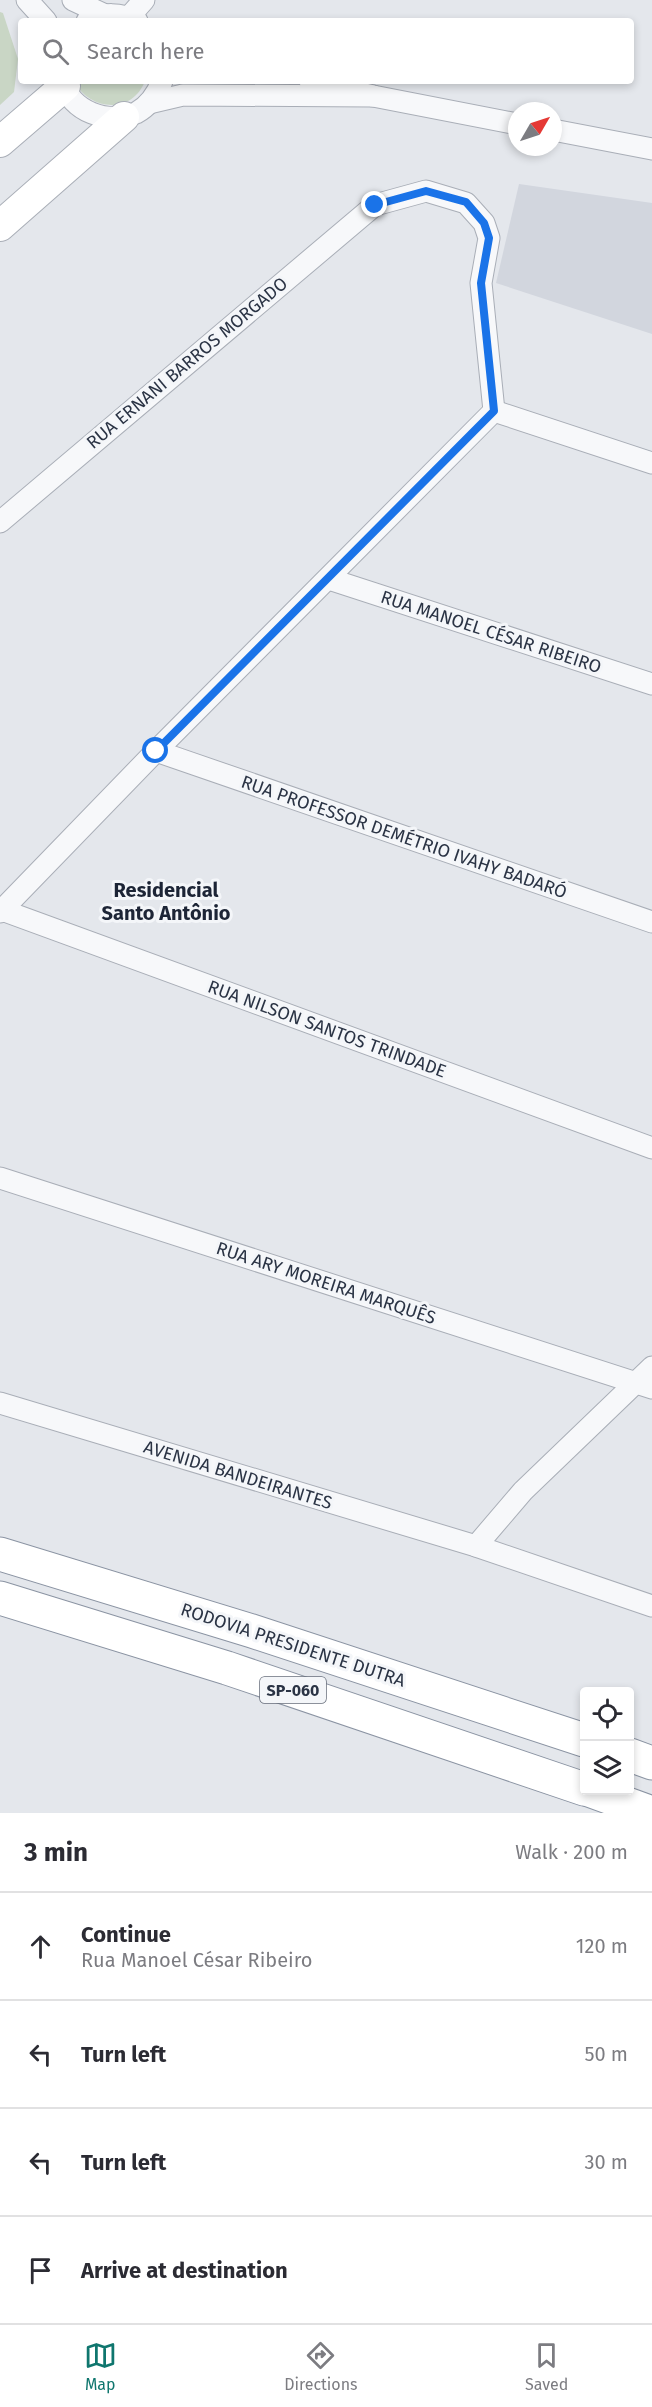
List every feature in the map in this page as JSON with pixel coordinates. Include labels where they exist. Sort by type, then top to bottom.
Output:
[{"type":"highway","name":"RODOVIA PRESIDENTE DUTRA","points":[[0,1554],[252,1631],[580,1738]]},
{"type":"highway","name":"SP-060","points":[[0,1598],[227,1668],[580,1787]]},
{"type":"highway","points":[[634,1756],[652,1763]]},
{"type":"highway","points":[[600,1795],[652,1813]]},
{"type":"street","points":[[27,0],[43,18]]},
{"type":"street","points":[[73,0],[95,18]]},
{"type":"street","points":[[134,18],[144,0]]},
{"type":"street","points":[[0,141],[64,84],[80,107],[94,115],[137,110],[183,96],[373,96]]},
{"type":"street","points":[[0,226],[158,92],[161,84]]},
{"type":"street","points":[[323,84],[508,122]]},
{"type":"street","points":[[562,132],[652,149]]},
{"type":"street","name":"RUA ERNANI BARROS MORGADO","points":[[0,522],[375,205],[426,191],[466,202],[484,223],[489,238],[481,283],[494,411]]},
{"type":"street","points":[[1,911],[156,751],[494,411],[652,463]]},
{"type":"street","name":"RUA MANOEL CÉSAR RIBEIRO","points":[[329,579],[652,684]]},
{"type":"street","name":"RUA PROFESSOR DEMÉTRIO IVAHY BADARÓ","points":[[156,751],[652,922]]},
{"type":"street","name":"RUA NILSON SANTOS TRINDADE","points":[[1,911],[652,1148]]},
{"type":"street","name":"RUA ARY MOREIRA MARQUÊS","points":[[0,1178],[645,1385]]},
{"type":"street","points":[[476,1546],[523,1491],[645,1385],[652,1367]]},
{"type":"street","name":"AVENIDA BANDEIRANTES","points":[[0,1403],[476,1546],[652,1606]]},
{"type":"shaded area","points":[[519,184],[652,203],[652,334],[496,283]]},
{"type":"green space","points":[[0,12],[3,13],[18,59],[14,92],[0,105]]},
{"type":"green space","points":[[76,84],[143,84],[131,100],[121,104],[100,103],[81,91]]},
{"type":"district","name":"Residencial Santo Antônio","points":[[166,902]]},
{"type":"route","points":[[156,751],[494,411],[481,283],[489,238],[484,223],[466,202],[426,191],[375,205]]}]
